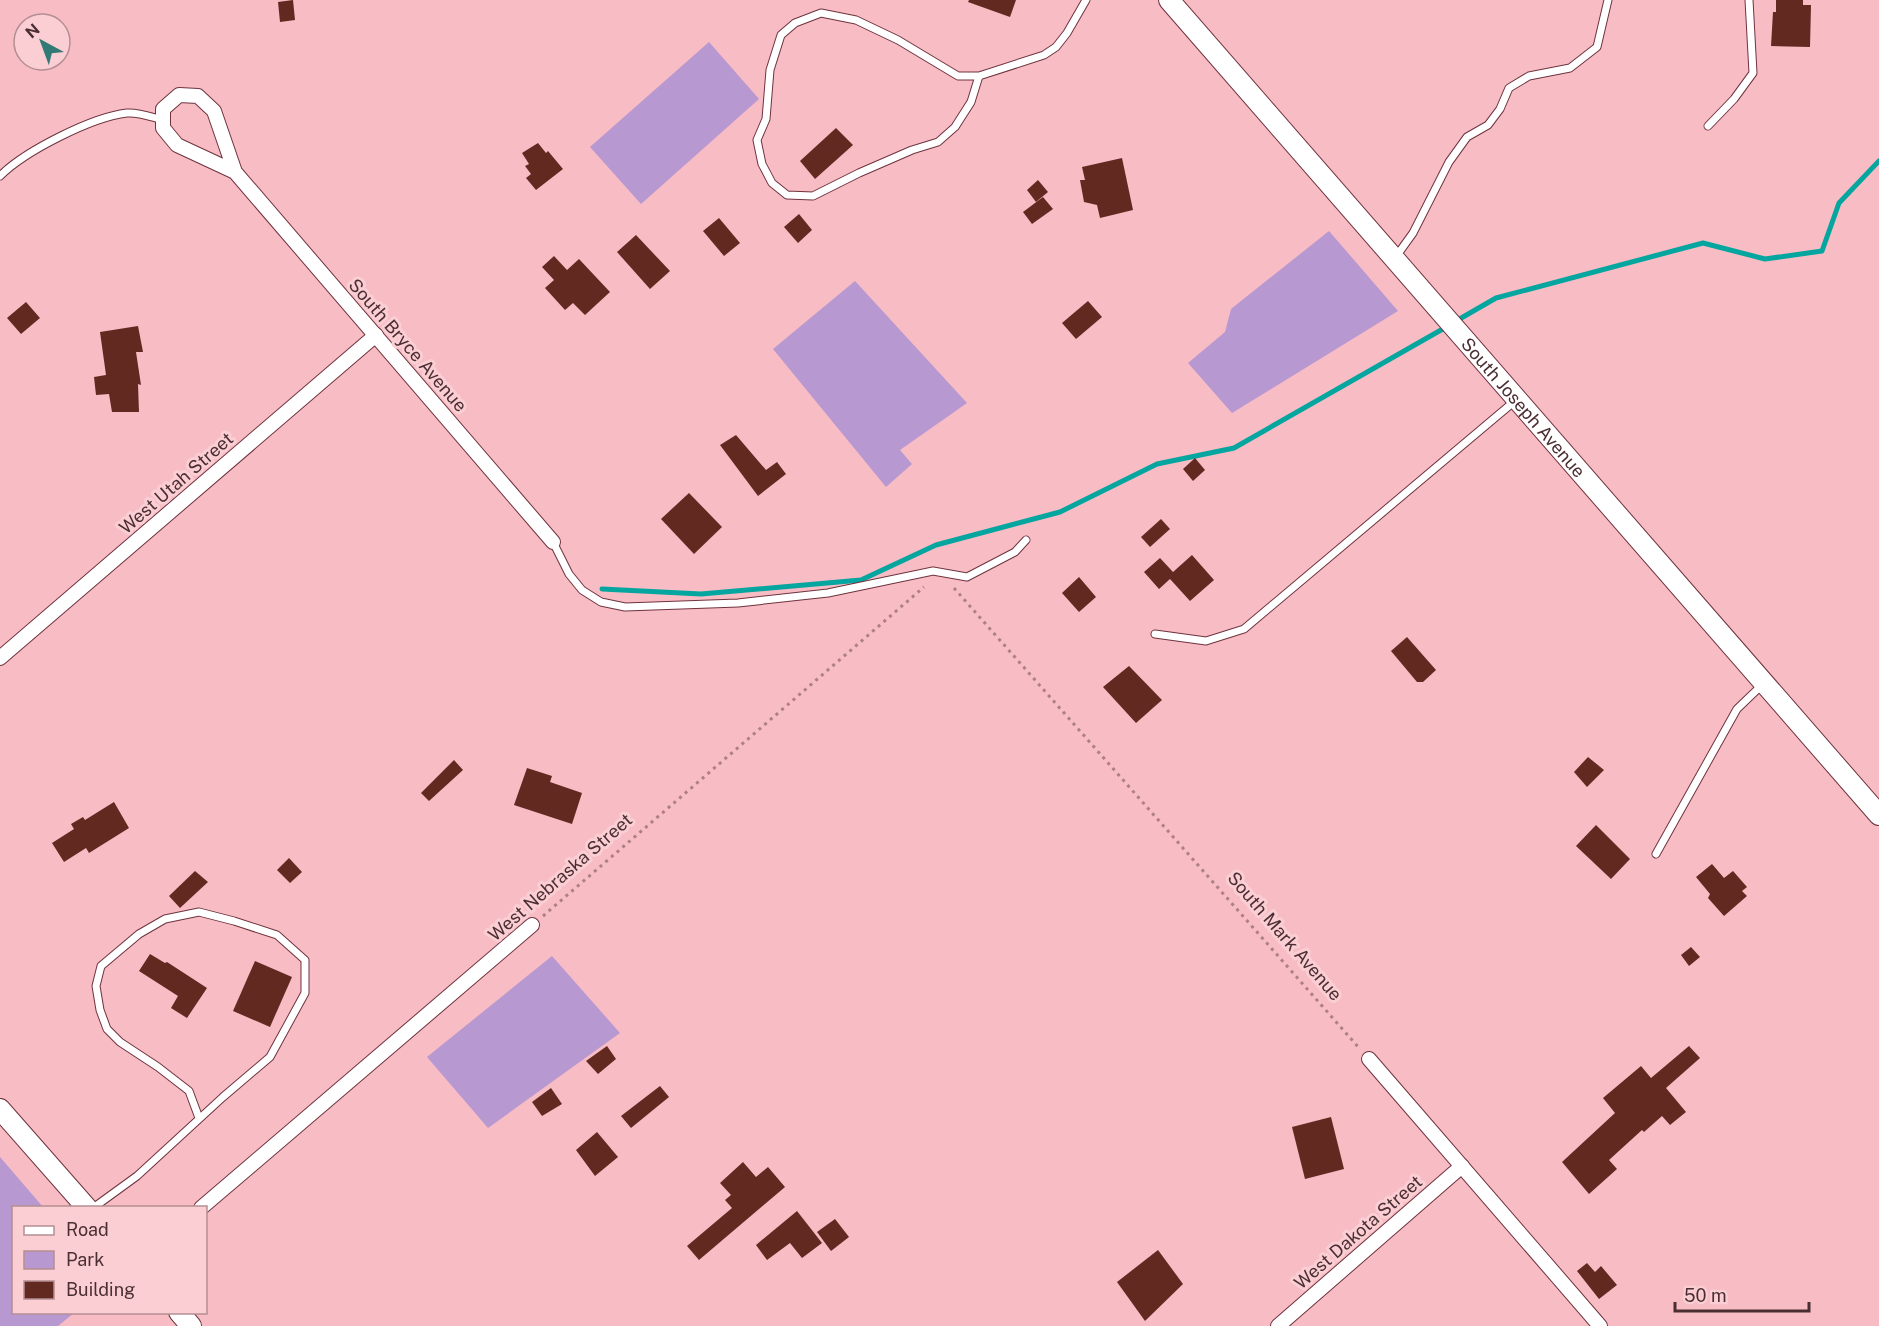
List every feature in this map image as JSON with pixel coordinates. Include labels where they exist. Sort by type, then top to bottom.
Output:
[{"type":"main road","name":"South Joseph Avenue","points":[[1169,0],[1879,815]]},
{"type":"main road","points":[[0,1109],[85,1206]]},
{"type":"main road","points":[[181,1314],[191,1326]]},
{"type":"street","name":"South Bryce Avenue","points":[[235,172],[177,145],[163,128],[164,109],[179,95],[198,96],[214,111],[235,172],[553,542]]},
{"type":"street","name":"West Utah Street","points":[[0,658],[376,335]]},
{"type":"street","name":"West Nebraska Street","points":[[203,1206],[532,925]]},
{"type":"street","points":[[1369,1059],[1600,1326]]},
{"type":"street","name":"West Dakota Street","points":[[1278,1326],[1462,1166]]},
{"type":"lane","points":[[979,76],[971,102],[955,127],[938,142],[912,150],[813,196],[787,195],[772,183],[762,164],[757,140],[766,119],[770,70],[781,35],[795,23],[821,13],[856,20],[898,40],[958,76],[979,76],[1044,55],[1068,33],[1086,0]]},
{"type":"lane","points":[[1394,260],[1413,233],[1449,162],[1467,137],[1488,125],[1500,109],[1509,88],[1529,76],[1570,68],[1597,47],[1608,0]]},
{"type":"lane","points":[[1708,126],[1734,99],[1753,73],[1749,0]]},
{"type":"lane","points":[[0,176],[13,164],[59,137],[114,116],[139,113],[163,120]]},
{"type":"lane","points":[[1155,634],[1206,641],[1244,629],[1516,400]]},
{"type":"lane","points":[[553,542],[569,574],[582,590],[601,602],[625,607],[738,603],[828,593],[933,571],[967,577],[1016,552],[1026,540]]},
{"type":"lane","points":[[1656,854],[1737,709],[1764,684]]},
{"type":"lane","points":[[96,1206],[137,1176],[199,1118],[270,1057],[305,993],[305,960],[277,935],[199,912],[165,919],[139,934],[101,966],[96,986],[100,1010],[107,1029],[120,1042],[189,1091],[199,1118]]},
{"type":"path","name":"West Nebraska Street","points":[[532,925],[940,572]]},
{"type":"path","name":"South Mark Avenue","points":[[940,572],[1369,1059]]},
{"type":"green space","points":[[709,42],[759,99],[641,204],[590,147]]},
{"type":"green space","points":[[1329,231],[1398,311],[1232,413],[1188,363],[1225,332],[1231,309]]},
{"type":"green space","points":[[855,281],[967,403],[900,450],[912,464],[886,487],[773,349]]},
{"type":"green space","points":[[552,956],[620,1033],[488,1128],[427,1057]]},
{"type":"green space","points":[[0,1157],[42,1206],[12,1206],[12,1314],[73,1314],[58,1326],[0,1326]]},
{"type":"building","points":[[293,0],[295,20],[280,22],[278,2]]},
{"type":"building","points":[[969,0],[1016,0],[1010,17],[968,2]]},
{"type":"building","points":[[1776,0],[1803,0],[1803,5],[1811,5],[1810,47],[1771,46]]},
{"type":"building","points":[[836,128],[853,145],[815,179],[800,161]]},
{"type":"building","points":[[538,143],[563,169],[536,190],[526,178],[531,174],[525,166],[529,164],[522,153]]},
{"type":"building","points":[[1122,158],[1133,210],[1100,218],[1097,205],[1084,202],[1080,180],[1085,180],[1082,167]]},
{"type":"building","points":[[1038,180],[1048,192],[1036,202],[1027,190]]},
{"type":"building","points":[[1043,197],[1053,209],[1032,224],[1023,212]]},
{"type":"building","points":[[799,214],[812,230],[798,243],[784,227]]},
{"type":"building","points":[[719,218],[740,243],[724,256],[703,231]]},
{"type":"building","points":[[636,235],[670,271],[650,289],[617,252]]},
{"type":"building","points":[[554,256],[567,270],[579,259],[610,292],[585,315],[573,303],[565,310],[545,288],[554,280],[542,267]]},
{"type":"building","points":[[1088,301],[1102,317],[1076,339],[1062,323]]},
{"type":"building","points":[[26,302],[40,318],[21,334],[7,318]]},
{"type":"building","points":[[138,326],[143,352],[136,352],[141,385],[138,384],[139,412],[112,412],[109,394],[96,395],[94,377],[106,375],[100,332]]},
{"type":"building","points":[[736,435],[766,470],[777,462],[786,474],[758,496],[720,445]]},
{"type":"building","points":[[1195,458],[1205,470],[1193,481],[1183,469]]},
{"type":"building","points":[[689,493],[722,527],[694,554],[661,519]]},
{"type":"building","points":[[1161,519],[1170,529],[1150,547],[1141,537]]},
{"type":"building","points":[[1192,555],[1214,580],[1190,601],[1170,579],[1159,589],[1144,572],[1160,558],[1173,572]]},
{"type":"building","points":[[1079,577],[1096,597],[1079,612],[1062,593]]},
{"type":"building","points":[[1407,637],[1436,670],[1423,682],[1417,682],[1391,651]]},
{"type":"building","points":[[1129,666],[1162,700],[1136,723],[1103,687]]},
{"type":"building","points":[[1588,757],[1604,770],[1587,787],[1574,772]]},
{"type":"building","points":[[454,760],[463,770],[429,801],[421,793]]},
{"type":"building","points":[[527,768],[552,776],[550,782],[582,793],[572,824],[514,805]]},
{"type":"building","points":[[114,802],[129,828],[89,853],[86,848],[64,862],[52,843],[74,829],[71,824],[83,817],[85,820]]},
{"type":"building","points":[[1596,825],[1630,859],[1611,879],[1576,846]]},
{"type":"building","points":[[289,858],[302,872],[290,883],[277,870]]},
{"type":"building","points":[[1712,864],[1724,878],[1733,871],[1747,887],[1742,891],[1747,896],[1724,916],[1708,898],[1710,894],[1696,877]]},
{"type":"building","points":[[195,871],[208,882],[180,908],[169,896]]},
{"type":"building","points":[[1691,947],[1700,957],[1689,966],[1681,955]]},
{"type":"building","points":[[150,954],[167,962],[207,988],[187,1018],[171,1008],[178,996],[139,971]]},
{"type":"building","points":[[255,961],[292,977],[270,1027],[233,1011]]},
{"type":"building","points":[[607,1046],[616,1059],[598,1074],[586,1061]]},
{"type":"building","points":[[1689,1046],[1700,1058],[1666,1088],[1686,1112],[1670,1125],[1662,1116],[1644,1132],[1642,1130],[1609,1160],[1617,1169],[1589,1194],[1562,1162],[1615,1113],[1603,1098],[1641,1066],[1651,1078]]},
{"type":"building","points":[[660,1086],[669,1097],[631,1128],[621,1116]]},
{"type":"building","points":[[551,1088],[562,1104],[542,1116],[532,1102]]},
{"type":"building","points":[[1331,1117],[1344,1169],[1305,1179],[1292,1127]]},
{"type":"building","points":[[597,1132],[618,1157],[595,1176],[576,1150]]},
{"type":"building","points":[[743,1162],[756,1177],[768,1167],[785,1187],[699,1260],[687,1246],[732,1208],[725,1200],[731,1195],[720,1183]]},
{"type":"building","points":[[797,1211],[822,1243],[802,1258],[790,1243],[767,1260],[756,1245]]},
{"type":"building","points":[[835,1219],[849,1237],[831,1251],[817,1232]]},
{"type":"building","points":[[1158,1250],[1183,1284],[1145,1321],[1117,1282]]},
{"type":"building","points":[[1587,1263],[1595,1272],[1601,1266],[1617,1285],[1599,1299],[1577,1271]]},
{"type":"waterway","points":[[1456,321],[1496,298],[1703,243],[1765,259],[1822,251],[1839,203],[1879,161]]},
{"type":"waterway","points":[[602,589],[701,594],[861,580],[936,545],[1060,512],[1157,464],[1234,448],[1448,326]]}]
